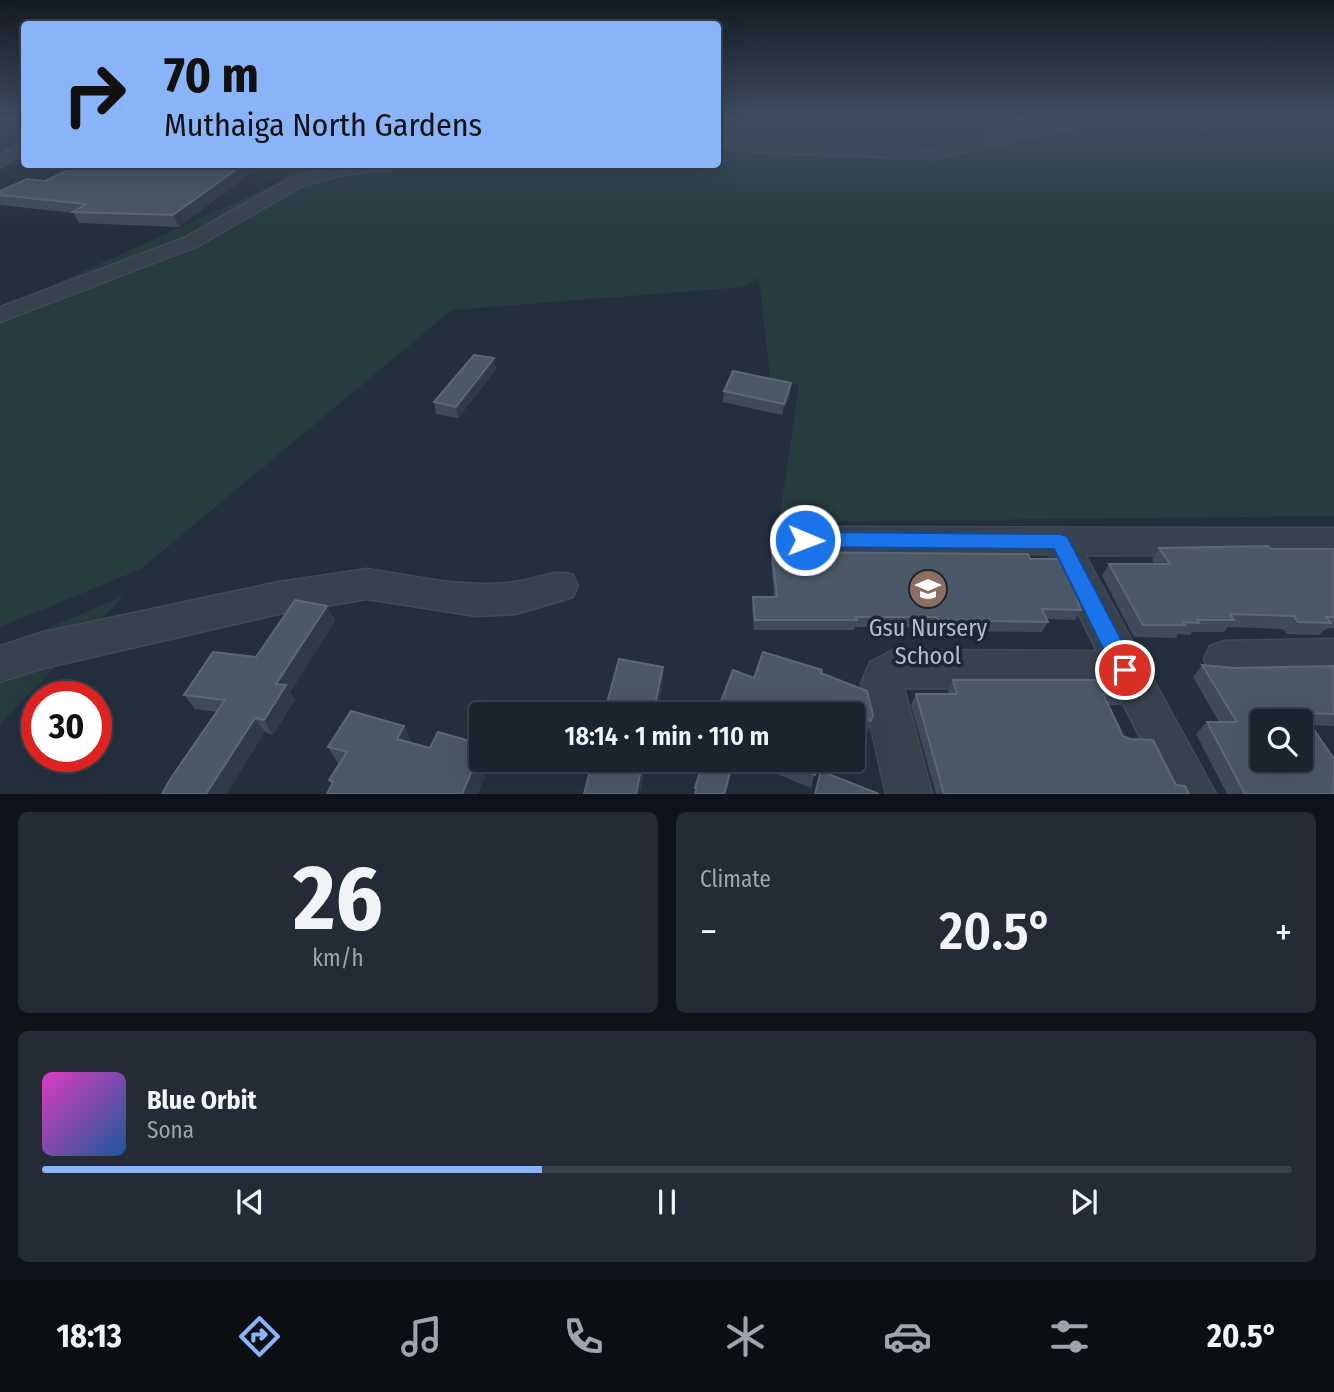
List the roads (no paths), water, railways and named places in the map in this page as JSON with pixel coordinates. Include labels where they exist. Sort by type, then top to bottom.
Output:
[{"type":"street","points":[[0,315],[191,242],[296,182],[359,168]]},
{"type":"street","points":[[805,540],[1334,542]]},
{"type":"street","points":[[1060,542],[1125,670],[1193,793]]},
{"type":"street","points":[[0,664],[40,651],[265,601],[367,584],[476,600],[516,598],[560,586]]},
{"type":"street","points":[[1224,659],[1334,657]]},
{"type":"street","points":[[909,793],[883,684],[884,675],[893,669],[1125,670]]},
{"type":"place","name":"Gsu Nursery School","points":[[928,589]]}]
